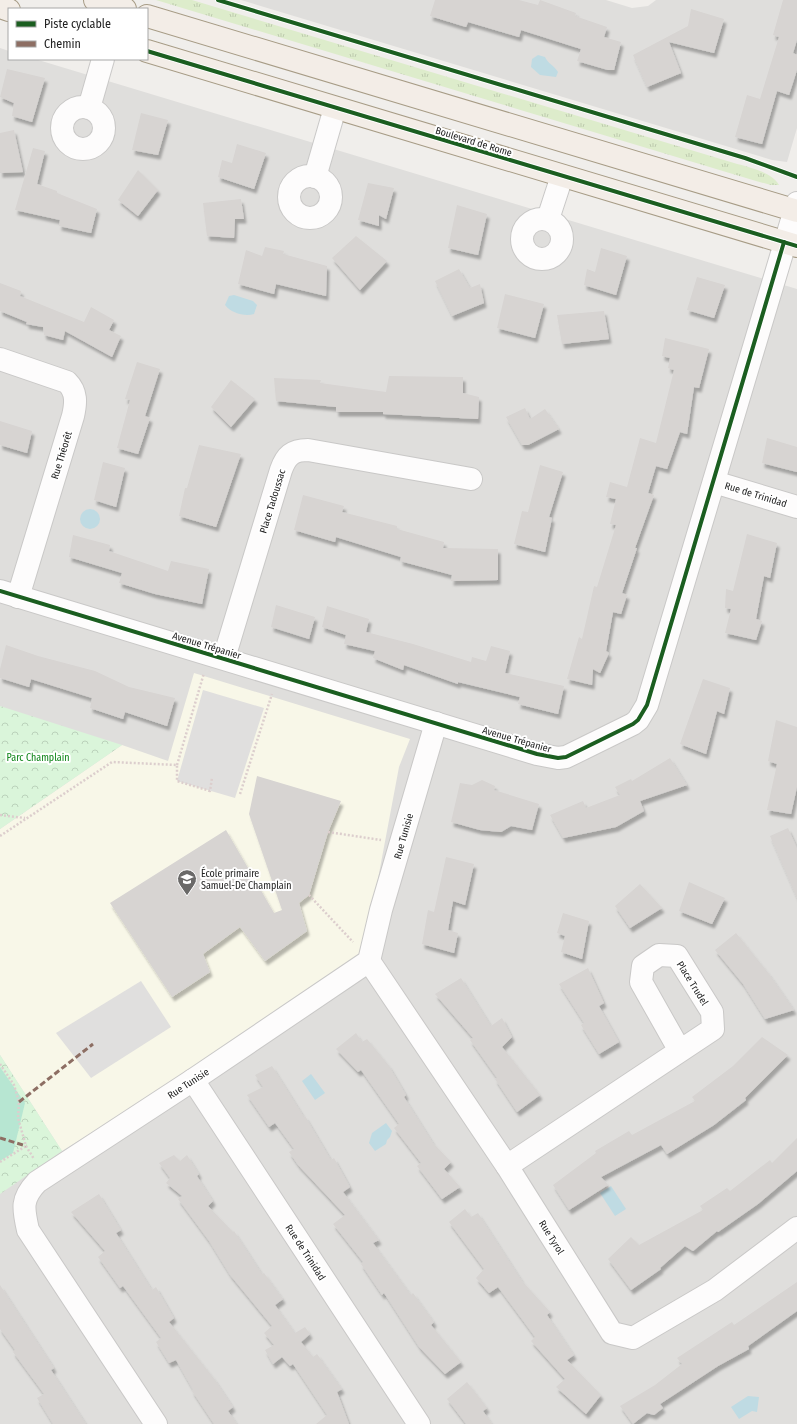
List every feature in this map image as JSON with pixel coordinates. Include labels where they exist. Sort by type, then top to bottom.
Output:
[{"type":"main road","points":[[95,0],[122,8]]},
{"type":"main road","points":[[148,16],[796,208]]},
{"type":"main road","name":"Boulevard de Rome","points":[[148,51],[791,244]]},
{"type":"street","points":[[89,108],[103,60]]},
{"type":"street","points":[[315,177],[335,108]]},
{"type":"street","points":[[548,219],[562,176]]},
{"type":"street","name":"Avenue Trépanier","points":[[9,594],[537,754],[558,758],[573,755],[626,729],[638,720],[651,695],[714,482],[791,244],[796,208]]},
{"type":"street","name":"Rue Théorêt","points":[[0,359],[67,382],[73,388],[75,396],[73,416],[9,594]]},
{"type":"street","name":"Place Tadoussac","points":[[224,658],[281,470],[287,457],[292,452],[308,450],[471,479]]},
{"type":"street","name":"Rue de Trinidad","points":[[714,482],[797,507]]},
{"type":"street","name":"Rue Tunisie","points":[[156,1424],[28,1230],[23,1209],[27,1193],[45,1177],[193,1080],[368,961],[381,910],[436,723]]},
{"type":"street","name":"Rue Tyrol","points":[[368,961],[507,1166],[612,1332],[633,1338],[715,1290],[797,1228]]},
{"type":"street","points":[[507,1166],[680,1051]]},
{"type":"street","name":"Rue de Trinidad","points":[[193,1080],[419,1424]]},
{"type":"path","points":[[204,671],[177,764],[177,781],[210,791],[212,778]]},
{"type":"path","points":[[240,794],[273,691]]},
{"type":"path","points":[[0,836],[112,762],[177,764]]},
{"type":"path","points":[[0,815],[26,818]]},
{"type":"path","points":[[328,832],[384,841]]},
{"type":"path","points":[[309,895],[353,942]]},
{"type":"path","points":[[0,1064],[14,1085],[19,1102],[18,1118],[26,1146],[45,1177]]},
{"type":"path","points":[[0,1162],[26,1146]]},
{"type":"shaded area","points":[[241,0],[606,0],[632,8],[648,6],[656,0],[797,0],[797,128],[787,162],[772,160]]},
{"type":"shaded area","points":[[0,48],[8,51],[8,60],[38,60],[797,289],[797,1424],[0,1424]]},
{"type":"shaded area","name":"École primaire Samuel-De Champlain","points":[[194,673],[410,739],[399,767],[362,964],[62,1151],[0,1055],[0,829],[122,745],[168,761]]},
{"type":"shaded area","points":[[203,690],[264,708],[235,798],[177,781]]},
{"type":"shaded area","points":[[141,981],[171,1027],[91,1078],[56,1033]]},
{"type":"green space","points":[[156,0],[192,0],[752,168],[770,176],[779,185],[771,185],[756,181]]},
{"type":"green space","name":"Parc Champlain","points":[[0,706],[122,745],[0,829]]},
{"type":"green space","points":[[0,1055],[62,1151],[0,1194]]},
{"type":"green space","points":[[0,1067],[25,1103],[13,1153],[0,1161]]},
{"type":"water","points":[[538,55],[545,57],[558,72],[556,77],[540,75],[531,67],[532,59]]},
{"type":"water","points":[[234,295],[253,301],[257,305],[254,314],[238,314],[228,308],[225,305],[229,296]]},
{"type":"water","points":[[90,509],[97,512],[100,519],[97,526],[90,529],[83,526],[80,519],[83,512]]},
{"type":"water","points":[[311,1074],[325,1093],[315,1100],[302,1081]]},
{"type":"water","points":[[386,1123],[392,1131],[390,1137],[386,1144],[375,1151],[369,1143],[372,1133]]},
{"type":"water","points":[[611,1186],[626,1209],[615,1216],[600,1193]]},
{"type":"water","points":[[748,1396],[759,1397],[757,1412],[752,1411],[739,1419],[731,1407]]},
{"type":"building","points":[[435,0],[519,0],[538,5],[540,0],[576,13],[575,16],[607,27],[604,37],[621,42],[614,70],[608,70],[577,61],[581,49],[521,30],[519,37],[468,22],[466,27],[430,16]]},
{"type":"building","points":[[783,0],[797,0],[797,40],[793,53],[797,55],[797,70],[789,95],[777,91],[762,144],[735,137],[747,95],[760,99],[779,37],[773,35]]},
{"type":"building","points":[[691,9],[724,19],[714,53],[669,42],[681,73],[647,87],[633,55],[688,26]]},
{"type":"building","points":[[7,69],[45,78],[32,122],[12,116],[14,103],[0,97]]},
{"type":"building","points":[[141,113],[168,120],[158,155],[132,150]]},
{"type":"building","points":[[14,130],[23,172],[0,173],[0,133]]},
{"type":"building","points":[[237,144],[266,153],[254,189],[218,177],[222,160],[232,163]]},
{"type":"building","points":[[33,148],[45,151],[37,184],[57,191],[57,193],[97,209],[91,233],[59,226],[60,220],[15,210]]},
{"type":"building","points":[[138,170],[158,190],[138,216],[118,200]]},
{"type":"building","points":[[368,183],[394,188],[386,219],[379,215],[379,226],[358,220]]},
{"type":"building","points":[[241,199],[244,219],[235,219],[234,238],[207,236],[203,203]]},
{"type":"building","points":[[457,205],[487,214],[478,255],[448,248]]},
{"type":"building","points":[[356,236],[387,261],[360,290],[332,258]]},
{"type":"building","points":[[265,247],[284,251],[283,254],[327,266],[326,296],[276,284],[274,294],[238,284],[246,250],[262,256]]},
{"type":"building","points":[[601,248],[627,256],[616,295],[584,285],[587,269],[595,272]]},
{"type":"building","points":[[459,269],[470,288],[480,284],[484,303],[452,316],[435,281]]},
{"type":"building","points":[[697,277],[725,285],[714,318],[687,310]]},
{"type":"building","points":[[0,283],[21,291],[20,296],[84,322],[91,307],[114,320],[109,330],[121,336],[112,357],[65,331],[63,340],[44,335],[43,327],[26,324],[27,322],[0,311]]},
{"type":"building","points":[[505,294],[544,304],[535,338],[497,328]]},
{"type":"building","points":[[604,311],[609,339],[562,344],[557,315]]},
{"type":"building","points":[[665,338],[709,349],[699,388],[694,387],[687,434],[680,432],[667,469],[656,466],[648,493],[654,495],[635,548],[637,548],[622,593],[627,595],[621,614],[613,612],[606,651],[609,653],[600,673],[593,669],[592,685],[567,679],[579,637],[582,639],[594,586],[597,587],[616,525],[610,524],[616,499],[606,497],[610,482],[627,487],[640,438],[656,443],[674,370],[668,368],[670,358],[662,356]]},
{"type":"building","points":[[137,362],[160,369],[145,416],[150,418],[138,454],[117,448],[130,400],[125,399]]},
{"type":"building","points":[[389,376],[463,377],[463,393],[479,397],[478,419],[383,414],[383,412],[336,412],[336,407],[276,401],[274,378],[321,380],[320,383],[386,392]]},
{"type":"building","points":[[231,380],[255,399],[231,427],[211,407]]},
{"type":"building","points":[[525,408],[530,419],[545,409],[559,429],[528,445],[522,445],[506,417]]},
{"type":"building","points":[[0,421],[32,431],[27,453],[0,445]]},
{"type":"building","points":[[767,438],[797,447],[797,472],[762,463]]},
{"type":"building","points":[[199,445],[241,454],[216,527],[179,516],[185,488],[187,488]]},
{"type":"building","points":[[103,462],[125,468],[116,507],[94,500]]},
{"type":"building","points":[[540,465],[563,472],[549,517],[552,518],[545,552],[514,544],[522,511],[528,512]]},
{"type":"building","points":[[303,495],[344,506],[342,512],[397,526],[397,529],[444,542],[443,548],[498,549],[498,580],[451,581],[452,575],[400,561],[401,557],[336,537],[335,542],[294,530]]},
{"type":"building","points":[[747,534],[777,543],[770,578],[764,576],[756,619],[762,621],[756,640],[725,633],[731,609],[725,608],[726,589],[733,591]]},
{"type":"building","points":[[73,535],[110,545],[109,551],[168,571],[171,561],[209,569],[202,604],[155,594],[119,583],[122,573],[69,557]]},
{"type":"building","points":[[276,605],[315,617],[309,639],[271,627]]},
{"type":"building","points":[[327,606],[369,619],[366,632],[413,644],[471,662],[472,657],[486,661],[491,646],[510,651],[505,673],[564,686],[558,714],[518,704],[520,697],[458,682],[458,684],[404,665],[403,670],[373,658],[375,651],[344,644],[346,635],[322,627]]},
{"type":"building","points":[[6,645],[38,656],[95,671],[129,687],[175,698],[167,726],[125,712],[123,719],[90,708],[92,698],[31,679],[29,687],[0,678],[0,669]]},
{"type":"building","points":[[703,679],[730,688],[724,714],[717,711],[706,754],[680,744]]},
{"type":"building","points":[[776,720],[797,727],[797,787],[791,814],[767,810],[777,764],[768,761]]},
{"type":"building","points":[[670,758],[687,785],[640,801],[644,811],[616,827],[563,838],[550,815],[583,801],[586,808],[620,795],[615,787],[631,779],[632,781]]},
{"type":"building","points":[[257,776],[341,801],[328,832],[309,895],[299,903],[307,931],[265,961],[240,927],[203,954],[210,972],[172,997],[110,903],[226,830],[274,913],[282,910],[249,814]]},
{"type":"building","points":[[482,780],[495,786],[494,790],[539,804],[532,830],[511,826],[501,832],[480,830],[451,822],[460,783],[472,785]]},
{"type":"building","points":[[788,828],[797,848],[797,898],[770,836]]},
{"type":"building","points":[[446,857],[474,864],[465,905],[453,901],[448,930],[458,933],[454,953],[422,944],[428,910],[434,912]]},
{"type":"building","points":[[689,882],[725,898],[712,924],[679,911]]},
{"type":"building","points":[[640,884],[662,908],[630,928],[615,906]]},
{"type":"building","points":[[563,913],[589,921],[582,959],[561,952],[565,936],[557,933]]},
{"type":"building","points":[[736,933],[769,974],[794,1010],[765,1019],[743,984],[715,950]]},
{"type":"building","points":[[588,968],[604,1003],[599,1006],[619,1042],[599,1054],[581,1025],[584,1023],[559,984]]},
{"type":"building","points":[[461,978],[491,1026],[502,1018],[512,1037],[502,1047],[540,1095],[517,1112],[495,1079],[497,1078],[470,1040],[473,1038],[435,994]]},
{"type":"building","points":[[356,1033],[362,1042],[367,1039],[389,1066],[406,1095],[404,1097],[433,1143],[451,1162],[444,1169],[460,1187],[442,1199],[417,1166],[421,1163],[394,1128],[399,1124],[361,1070],[358,1072],[336,1049]]},
{"type":"building","points":[[762,1037],[788,1055],[745,1098],[746,1100],[714,1125],[667,1154],[661,1145],[601,1177],[608,1185],[569,1210],[553,1185],[596,1153],[595,1151],[629,1131],[632,1135],[695,1101],[692,1097],[733,1066]]},
{"type":"building","points":[[272,1066],[304,1117],[305,1116],[331,1160],[334,1158],[350,1187],[343,1192],[379,1240],[373,1243],[411,1295],[413,1293],[434,1322],[431,1325],[461,1362],[445,1374],[419,1347],[384,1293],[382,1295],[361,1264],[363,1262],[333,1224],[345,1215],[298,1165],[289,1152],[294,1149],[275,1123],[269,1127],[247,1095],[263,1087],[255,1075]]},
{"type":"building","points":[[797,1138],[797,1171],[758,1204],[718,1232],[717,1231],[693,1251],[685,1246],[660,1268],[661,1269],[631,1290],[608,1259],[631,1237],[639,1245],[703,1210],[700,1206],[727,1188],[730,1191],[770,1160],[772,1163]]},
{"type":"building","points":[[174,1155],[180,1161],[187,1155],[199,1174],[197,1176],[213,1201],[208,1206],[233,1232],[234,1231],[262,1274],[264,1273],[283,1299],[275,1305],[295,1333],[305,1327],[310,1334],[301,1342],[313,1357],[317,1354],[342,1389],[337,1392],[349,1424],[316,1424],[327,1415],[293,1364],[290,1366],[282,1357],[273,1364],[265,1350],[274,1345],[264,1333],[272,1326],[230,1275],[209,1241],[178,1199],[182,1196],[166,1183],[170,1178],[159,1163]]},
{"type":"building","points":[[99,1194],[121,1230],[116,1233],[152,1290],[156,1287],[174,1318],[169,1322],[215,1380],[233,1407],[228,1411],[237,1424],[214,1424],[192,1391],[193,1390],[176,1360],[169,1363],[156,1342],[161,1338],[123,1286],[120,1288],[98,1257],[105,1251],[71,1212]]},
{"type":"building","points":[[465,1209],[471,1217],[478,1213],[522,1281],[550,1312],[547,1315],[574,1355],[567,1360],[601,1395],[586,1414],[556,1387],[565,1379],[531,1341],[535,1337],[498,1287],[489,1293],[476,1278],[484,1269],[449,1222]]},
{"type":"building","points":[[797,1282],[797,1311],[748,1346],[749,1349],[718,1366],[660,1404],[663,1408],[654,1415],[647,1413],[633,1424],[620,1406],[655,1385],[682,1364],[677,1358],[732,1322],[734,1325]]},
{"type":"building","points":[[0,1285],[54,1368],[51,1370],[86,1424],[53,1424],[37,1398],[44,1394],[13,1352],[15,1350],[0,1329]]},
{"type":"building","points":[[467,1382],[487,1408],[483,1411],[492,1424],[466,1424],[447,1399]]},
{"type":"marked path","points":[[19,1102],[93,1044]]},
{"type":"marked path","points":[[0,1138],[26,1146]]},
{"type":"cycle path","points":[[218,0],[745,158],[797,177]]},
{"type":"cycle path","points":[[148,51],[797,246]]},
{"type":"cycle path","points":[[0,591],[537,754],[558,758],[566,757],[633,724],[638,720],[647,705],[784,242]]},
{"type":"place","name":"École primaire Samuel-De Champlain","points":[[187,896]]}]
